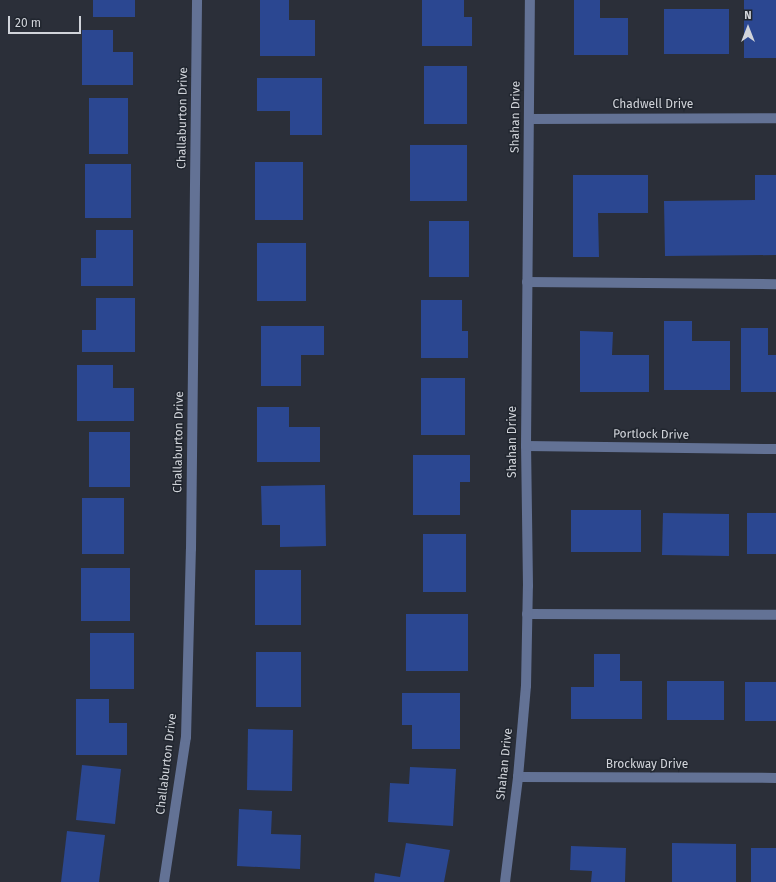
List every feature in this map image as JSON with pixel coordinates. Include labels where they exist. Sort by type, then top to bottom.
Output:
[{"type":"street","name":"Challaburton Drive","points":[[164,882],[186,737],[191,549],[197,0]]},
{"type":"street","name":"Shahan Drive","points":[[505,882],[518,778],[526,686],[526,446],[530,0]]},
{"type":"street","name":"Chadwell Drive","points":[[529,119],[776,118]]},
{"type":"street","points":[[527,282],[776,284]]},
{"type":"street","name":"Portlock Drive","points":[[526,446],[776,449]]},
{"type":"street","points":[[527,614],[776,615]]},
{"type":"street","name":"Brockway Drive","points":[[518,778],[776,778]]},
{"type":"building","points":[[93,0],[135,0],[135,17],[93,17]]},
{"type":"building","points":[[260,0],[289,0],[289,20],[315,20],[315,56],[260,56]]},
{"type":"building","points":[[422,0],[464,0],[464,17],[472,17],[472,46],[422,46]]},
{"type":"building","points":[[574,0],[600,0],[600,18],[628,18],[628,55],[574,55]]},
{"type":"building","points":[[744,0],[776,0],[776,58],[744,58]]},
{"type":"building","points":[[664,9],[729,9],[729,54],[664,54]]},
{"type":"building","points":[[82,30],[113,30],[113,52],[133,52],[133,85],[82,85]]},
{"type":"building","points":[[424,66],[467,66],[467,124],[424,124]]},
{"type":"building","points":[[257,78],[322,78],[322,135],[290,135],[290,111],[257,111]]},
{"type":"building","points":[[89,98],[128,98],[128,154],[89,154]]},
{"type":"building","points":[[410,145],[467,145],[467,201],[410,201]]},
{"type":"building","points":[[255,162],[303,162],[303,220],[255,220]]},
{"type":"building","points":[[85,164],[131,164],[131,218],[85,218]]},
{"type":"building","points":[[573,175],[648,175],[648,213],[598,213],[599,257],[573,257]]},
{"type":"building","points":[[755,175],[776,175],[776,255],[665,256],[664,201],[755,200]]},
{"type":"building","points":[[429,221],[469,221],[469,277],[429,277]]},
{"type":"building","points":[[96,230],[133,230],[133,286],[81,286],[81,258],[96,258]]},
{"type":"building","points":[[257,243],[306,243],[306,301],[257,301]]},
{"type":"building","points":[[96,298],[135,298],[135,352],[82,352],[82,330],[96,330]]},
{"type":"building","points":[[421,300],[462,300],[462,331],[468,331],[468,358],[421,358]]},
{"type":"building","points":[[664,321],[692,321],[692,341],[730,341],[730,390],[664,390]]},
{"type":"building","points":[[261,326],[324,326],[324,355],[301,355],[301,386],[261,386]]},
{"type":"building","points":[[741,328],[768,328],[768,355],[776,355],[776,392],[741,392]]},
{"type":"building","points":[[580,331],[613,332],[612,355],[649,355],[649,392],[580,392]]},
{"type":"building","points":[[77,365],[113,365],[113,388],[134,388],[134,421],[77,421]]},
{"type":"building","points":[[421,378],[465,378],[465,435],[421,435]]},
{"type":"building","points":[[257,407],[289,407],[289,427],[320,427],[320,462],[257,462]]},
{"type":"building","points":[[89,432],[130,432],[130,487],[89,487]]},
{"type":"building","points":[[413,455],[470,455],[470,482],[460,482],[460,515],[413,515]]},
{"type":"building","points":[[325,485],[326,546],[280,547],[280,525],[262,525],[261,486]]},
{"type":"building","points":[[82,498],[124,498],[124,554],[82,554]]},
{"type":"building","points":[[571,510],[641,510],[641,552],[571,552]]},
{"type":"building","points":[[663,513],[729,514],[729,556],[662,555]]},
{"type":"building","points":[[747,513],[776,513],[776,554],[747,554]]},
{"type":"building","points":[[423,534],[466,534],[466,592],[423,592]]},
{"type":"building","points":[[81,568],[130,568],[130,621],[81,621]]},
{"type":"building","points":[[255,570],[301,570],[301,625],[255,625]]},
{"type":"building","points":[[406,614],[468,614],[468,671],[406,671]]},
{"type":"building","points":[[90,633],[134,633],[134,689],[90,689]]},
{"type":"building","points":[[256,652],[301,652],[301,707],[256,707]]},
{"type":"building","points":[[594,654],[620,654],[620,681],[642,681],[642,719],[571,719],[571,687],[594,687]]},
{"type":"building","points":[[667,681],[724,681],[724,720],[667,720]]},
{"type":"building","points":[[745,682],[776,682],[776,721],[745,721]]},
{"type":"building","points":[[402,693],[460,693],[460,749],[412,749],[412,725],[402,725]]},
{"type":"building","points":[[76,699],[109,699],[109,723],[127,723],[127,755],[76,755]]},
{"type":"building","points":[[248,729],[293,730],[292,791],[247,790]]},
{"type":"building","points":[[82,765],[121,769],[115,824],[76,820]]},
{"type":"building","points":[[410,767],[456,769],[453,826],[388,822],[390,783],[409,784]]},
{"type":"building","points":[[239,809],[272,811],[271,834],[301,835],[300,869],[237,866]]},
{"type":"building","points":[[67,831],[105,835],[99,882],[61,882]]},
{"type":"building","points":[[406,843],[450,850],[444,882],[374,882],[375,873],[400,877]]},
{"type":"building","points":[[672,843],[736,844],[736,882],[672,882]]},
{"type":"building","points":[[571,846],[626,848],[625,882],[591,882],[592,871],[570,870]]},
{"type":"building","points":[[751,848],[776,848],[776,882],[751,882]]}]
